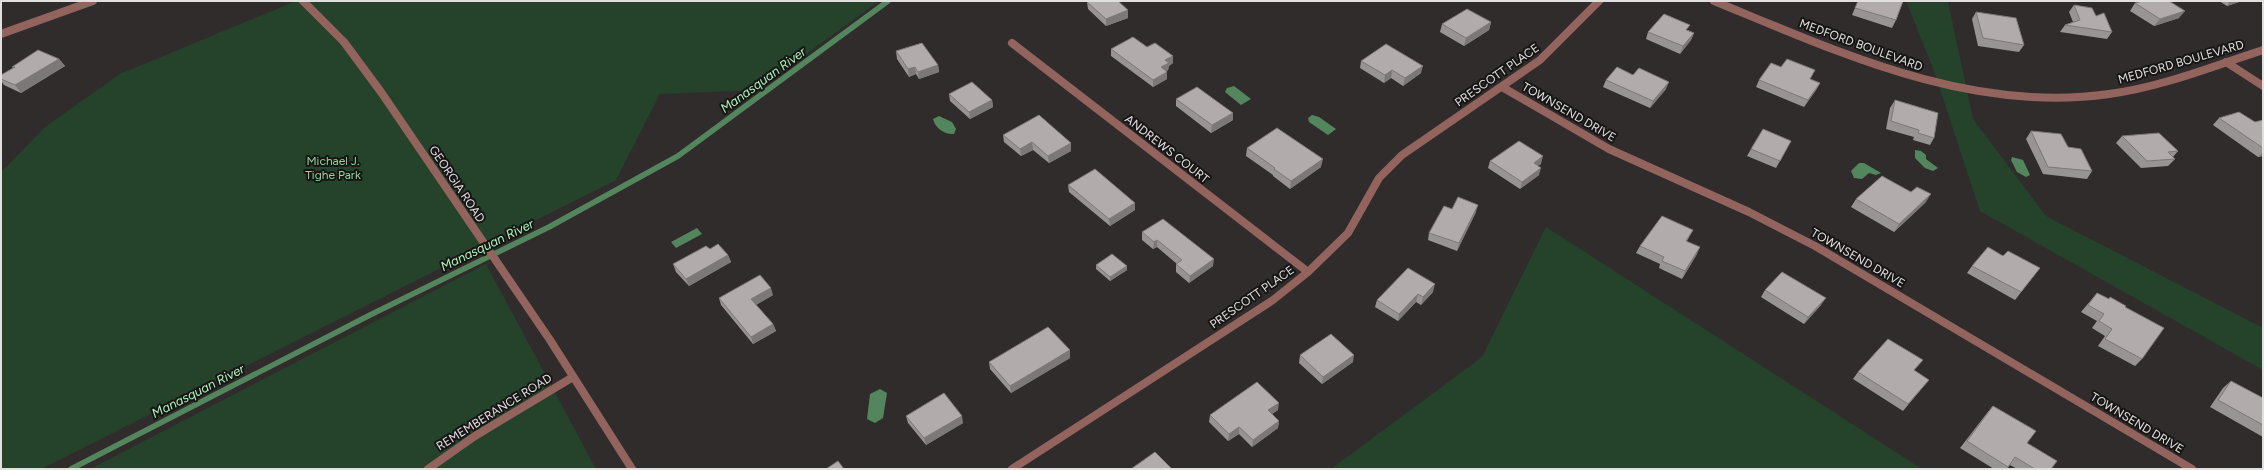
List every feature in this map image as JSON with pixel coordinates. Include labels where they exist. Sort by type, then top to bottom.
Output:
[{"type":"street","points":[[1,34],[93,1]]},
{"type":"street","name":"GEORGIA ROAD","points":[[303,1],[344,42],[376,85],[573,377],[632,469]]},
{"type":"street","name":"PRESCOTT PLACE","points":[[1012,469],[1272,300],[1308,272],[1348,233],[1379,178],[1386,169],[1402,155],[1502,87],[1550,52],[1599,1]]},
{"type":"street","name":"MEDFORD BOULEVARD","points":[[1714,1],[1883,67],[1948,86],[1993,93],[2062,98],[2109,94],[2136,88],[2263,50]]},
{"type":"street","name":"ANDREWS COURT","points":[[1012,43],[1308,272]]},
{"type":"street","points":[[2226,62],[2263,86]]},
{"type":"street","name":"TOWNSEND DRIVE","points":[[1502,87],[1609,149],[1749,212],[1815,246],[2192,469]]},
{"type":"street","name":"REMEMBERANCE ROAD","points":[[428,469],[475,436],[573,377]]},
{"type":"green space","name":"Michael J. Tighe Park","points":[[296,1],[879,1],[757,90],[660,94],[616,180],[41,469],[1,469],[1,172],[45,127],[120,74]]},
{"type":"green space","points":[[1906,1],[1948,1],[1973,119],[2046,216],[2263,328],[2263,370],[1980,211],[1934,71]]},
{"type":"green space","points":[[1546,227],[1922,469],[1331,469],[1482,357]]},
{"type":"green space","points":[[486,264],[596,469],[90,469]]},
{"type":"shaded area","points":[[1234,86],[1251,99],[1241,105],[1225,92],[1227,88]]},
{"type":"shaded area","points":[[1312,115],[1319,117],[1336,129],[1328,135],[1309,122],[1308,118]]},
{"type":"shaded area","points":[[939,116],[952,122],[956,129],[954,134],[944,132],[938,128],[933,119]]},
{"type":"shaded area","points":[[1915,150],[1921,151],[1926,155],[1926,159],[1938,168],[1933,171],[1925,168],[1915,158]]},
{"type":"shaded area","points":[[2012,157],[2023,160],[2030,175],[2026,177],[2017,172],[2011,160]]},
{"type":"shaded area","points":[[1859,163],[1864,163],[1881,173],[1876,175],[1869,173],[1862,179],[1854,178],[1851,171]]},
{"type":"shaded area","points":[[697,228],[702,234],[676,248],[671,242]]},
{"type":"shaded area","points":[[880,389],[887,393],[883,418],[875,423],[867,419],[870,394]]},
{"type":"building","points":[[1118,1],[1128,10],[1106,19],[1087,2]]},
{"type":"building","points":[[1858,1],[1903,1],[1896,20],[1855,8]]},
{"type":"building","points":[[2143,1],[2169,1],[2185,11],[2160,19],[2135,3]]},
{"type":"building","points":[[2074,5],[2092,8],[2096,16],[2104,13],[2112,32],[2065,25],[2080,20]]},
{"type":"building","points":[[1467,9],[1491,22],[1466,38],[1442,24]]},
{"type":"building","points":[[1976,12],[2016,18],[2024,45],[1983,38]]},
{"type":"building","points":[[1664,14],[1690,25],[1686,30],[1694,33],[1683,46],[1648,32]]},
{"type":"building","points":[[1133,37],[1147,47],[1155,43],[1173,56],[1165,60],[1169,63],[1161,67],[1167,72],[1153,80],[1111,49]]},
{"type":"building","points":[[922,43],[938,65],[918,72],[915,67],[908,69],[896,51]]},
{"type":"building","points":[[1386,44],[1423,66],[1405,78],[1392,70],[1385,75],[1361,61]]},
{"type":"building","points":[[38,50],[59,59],[15,85],[1,79],[1,75],[15,67],[12,67]]},
{"type":"building","points":[[1787,59],[1815,70],[1810,79],[1820,83],[1808,100],[1759,80],[1771,63],[1781,67]]},
{"type":"building","points":[[1617,67],[1633,75],[1639,68],[1669,82],[1653,101],[1606,80]]},
{"type":"building","points":[[972,82],[992,100],[969,112],[949,94]]},
{"type":"building","points":[[1197,87],[1233,113],[1212,125],[1176,99]]},
{"type":"building","points":[[1895,100],[1938,113],[1934,138],[1918,133],[1919,130],[1891,121]]},
{"type":"building","points":[[2239,112],[2255,122],[2263,120],[2263,148],[2219,118]]},
{"type":"building","points":[[1039,115],[1071,143],[1048,156],[1032,142],[1020,149],[1003,135]]},
{"type":"building","points":[[1277,128],[1323,159],[1291,181],[1247,148]]},
{"type":"building","points":[[1763,129],[1791,141],[1780,161],[1751,149]]},
{"type":"building","points":[[2031,131],[2061,134],[2068,147],[2081,149],[2092,171],[2048,167]]},
{"type":"building","points":[[2159,133],[2178,151],[2168,152],[2175,159],[2147,161],[2122,136]]},
{"type":"building","points":[[1519,141],[1543,156],[1534,163],[1541,168],[1522,182],[1490,161]]},
{"type":"building","points":[[1095,169],[1135,203],[1109,219],[1068,185]]},
{"type":"building","points":[[1882,176],[1911,192],[1917,187],[1931,194],[1899,224],[1856,199]]},
{"type":"building","points":[[1458,197],[1478,205],[1459,243],[1429,233],[1444,206],[1452,209]]},
{"type":"building","points":[[1662,216],[1693,230],[1686,241],[1700,247],[1685,271],[1662,261],[1664,257],[1640,246]]},
{"type":"building","points":[[1163,219],[1214,259],[1190,276],[1176,264],[1182,260],[1157,240],[1154,242],[1142,232]]},
{"type":"building","points":[[718,244],[728,255],[686,279],[673,264],[706,246],[710,249]]},
{"type":"building","points":[[1988,247],[2003,256],[2008,251],[2040,268],[2021,292],[1972,266]]},
{"type":"building","points":[[1112,254],[1127,266],[1110,277],[1096,265]]},
{"type":"building","points":[[1408,268],[1435,284],[1423,297],[1418,294],[1399,314],[1377,300]]},
{"type":"building","points":[[1782,272],[1826,298],[1808,317],[1765,290]]},
{"type":"building","points":[[760,275],[771,288],[751,299],[773,324],[751,337],[719,298]]},
{"type":"building","points":[[2097,293],[2109,299],[2110,297],[2126,306],[2125,307],[2164,328],[2142,359],[2105,339],[2112,329],[2099,321],[2104,314],[2088,305]]},
{"type":"building","points":[[1048,327],[1070,350],[1010,386],[989,362]]},
{"type":"building","points":[[1331,334],[1354,355],[1323,377],[1300,355]]},
{"type":"building","points":[[1888,339],[1923,360],[1914,370],[1929,380],[1908,404],[1858,372]]},
{"type":"building","points":[[2231,381],[2263,398],[2263,425],[2218,400]]},
{"type":"building","points":[[1257,382],[1279,403],[1268,410],[1279,421],[1253,440],[1239,427],[1229,434],[1210,415]]},
{"type":"building","points":[[944,393],[962,416],[924,438],[906,416]]},
{"type":"building","points":[[1993,406],[2036,431],[2027,443],[2057,461],[2051,469],[2035,469],[2015,457],[2008,467],[1967,441]]},
{"type":"building","points":[[1155,452],[1172,469],[1131,469]]},
{"type":"building","points":[[838,461],[844,469],[826,469]]},
{"type":"waterway","name":"Manasquan River","points":[[71,469],[370,315],[549,227],[678,156],[888,1]]}]
